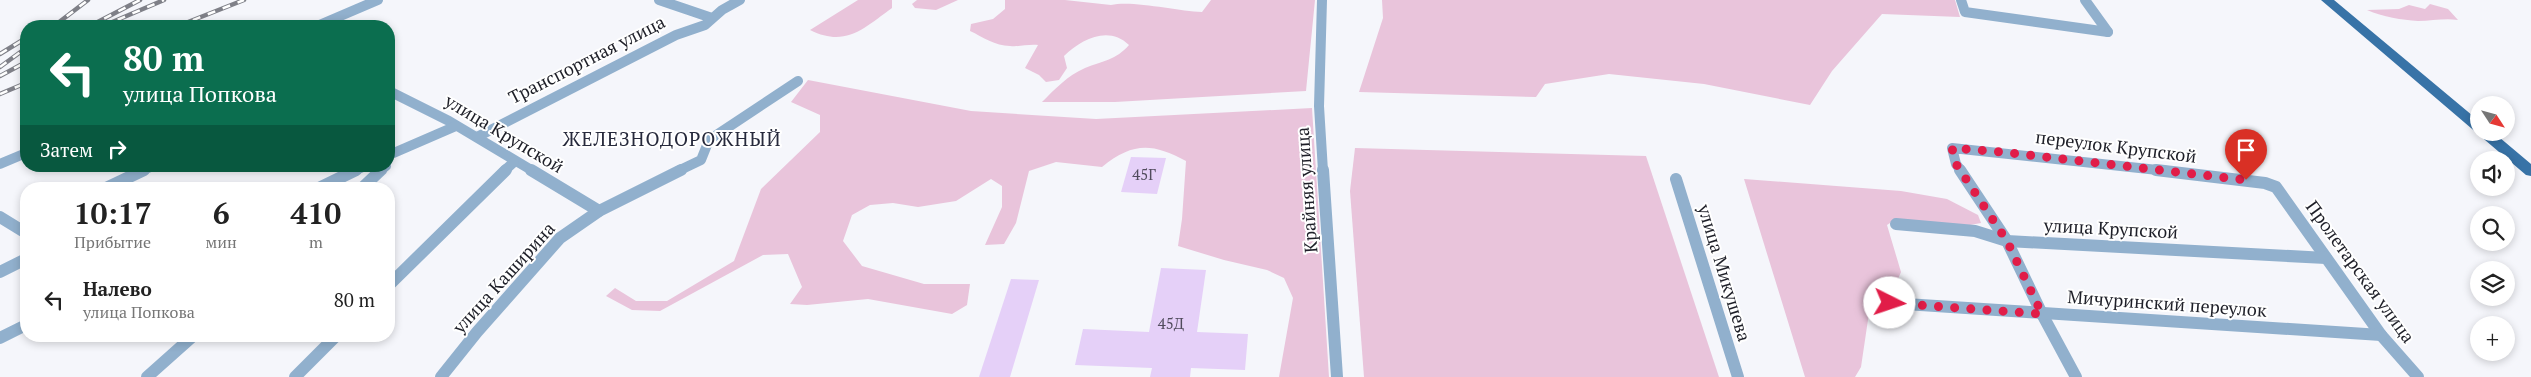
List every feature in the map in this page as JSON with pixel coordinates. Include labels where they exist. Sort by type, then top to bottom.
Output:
[{"type":"main road","points":[[2327,0],[2470,120]]},
{"type":"main road","points":[[2495,141],[2531,172]]},
{"type":"street","points":[[331,20],[378,0]]},
{"type":"street","points":[[659,0],[712,18]]},
{"type":"street","name":"Транспортная улица","points":[[477,137],[676,35],[705,24],[740,0]]},
{"type":"street","name":"Крайняя улица","points":[[1322,0],[1319,106],[1337,377]]},
{"type":"street","points":[[1961,0],[1965,12],[2108,32],[2085,0]]},
{"type":"street","name":"улица Каширина","points":[[441,377],[477,332],[560,238],[600,211],[701,160],[709,140],[782,94],[798,81]]},
{"type":"street","name":"улица Крупской","points":[[395,94],[477,137],[514,162],[600,211]]},
{"type":"street","points":[[395,152],[456,126]]},
{"type":"street","points":[[395,159],[410,145]]},
{"type":"street","name":"переулок Крупской","points":[[2007,241],[1956,164],[1952,148],[2255,181],[2276,187]]},
{"type":"street","points":[[0,164],[20,156]]},
{"type":"street","points":[[395,279],[514,162]]},
{"type":"street","points":[[119,182],[140,172]]},
{"type":"street","points":[[331,182],[352,172]]},
{"type":"street","points":[[369,182],[380,172]]},
{"type":"street","name":"улица Микушева","points":[[1676,180],[1738,377]]},
{"type":"street","name":"Пролетарская улица","points":[[2276,187],[2381,335],[2418,377]]},
{"type":"street","points":[[0,217],[20,227]]},
{"type":"street","name":"улица Крупской","points":[[1896,224],[1975,231],[2007,241],[2326,258]]},
{"type":"street","points":[[2007,241],[2042,314],[2076,377]]},
{"type":"street","points":[[0,272],[20,262]]},
{"type":"street","name":"Мичуринский переулок","points":[[1890,303],[2381,335]]},
{"type":"street","points":[[0,338],[20,328]]},
{"type":"street","points":[[147,377],[186,342]]},
{"type":"street","points":[[295,377],[330,342]]},
{"type":"shaded area","points":[[858,0],[892,0],[892,8],[863,28],[844,36],[834,37],[810,30]]},
{"type":"shaded area","points":[[917,0],[958,0],[936,10],[915,8],[912,4]]},
{"type":"shaded area","points":[[1005,0],[1065,0],[1111,5],[1131,4],[1202,12],[1211,0],[1315,0],[1306,91],[1115,102],[1042,102],[1073,75],[1085,68],[1114,57],[1129,45],[1113,36],[1104,35],[1087,40],[1064,56],[1067,68],[1059,80],[1046,82],[1039,75],[1025,68],[1038,45],[1005,46],[989,41],[970,31],[971,24],[993,19],[1005,9]]},
{"type":"shaded area","points":[[1382,0],[1955,0],[1960,17],[1882,14],[1832,71],[1810,105],[1704,84],[1609,74],[1545,84],[1536,97],[1359,92],[1383,18]]},
{"type":"shaded area","points":[[2430,4],[2448,9],[2458,20],[2406,20],[2367,10],[2399,9],[2409,5],[2425,9]]},
{"type":"shaded area","points":[[808,80],[971,111],[1096,119],[1312,108],[1329,377],[1279,377],[1293,298],[1284,278],[1267,270],[1224,260],[1178,246],[1186,161],[1153,148],[1133,149],[1123,153],[1102,167],[1056,162],[1029,171],[1016,223],[1004,244],[985,245],[1002,207],[1002,186],[991,179],[956,201],[918,207],[893,203],[870,205],[852,215],[843,241],[862,266],[924,284],[970,284],[967,305],[952,314],[868,299],[807,305],[790,304],[802,287],[788,254],[763,255],[660,311],[632,310],[606,296],[615,288],[636,301],[667,301],[734,261],[761,189],[820,132],[820,115],[791,102]]},
{"type":"shaded area","points":[[1355,148],[1646,156],[1719,377],[1364,377],[1350,191]]},
{"type":"shaded area","points":[[1744,179],[1901,191],[1947,199],[1978,215],[1981,223],[1970,225],[1893,221],[1887,225],[1901,272],[1889,300],[1869,313],[1861,367],[1855,377],[1805,377]]},
{"type":"building","points":[[1131,157],[1166,158],[1157,194],[1121,192]]},
{"type":"building","points":[[1161,268],[1206,270],[1197,332],[1248,334],[1245,370],[1191,368],[1190,377],[1150,377],[1152,368],[1075,365],[1083,329],[1149,332]]},
{"type":"building","points":[[1011,279],[1039,280],[1010,377],[979,377]]},
{"type":"railway","points":[[62,20],[88,0]]},
{"type":"railway","points":[[102,20],[140,0]]},
{"type":"railway","points":[[117,20],[164,0]]},
{"type":"railway","points":[[193,20],[244,0]]},
{"type":"railway","points":[[0,54],[20,42]]},
{"type":"railway","points":[[0,67],[20,52]]},
{"type":"railway","points":[[0,76],[20,65]]},
{"type":"railway","points":[[0,94],[20,86]]},
{"type":"district","name":"ЖЕЛЕЗНОДОРОЖНЫЙ","points":[[672,139]]},
{"type":"route","points":[[1890,303],[2042,314],[2007,241],[1956,164],[1952,148],[2246,180]]}]
